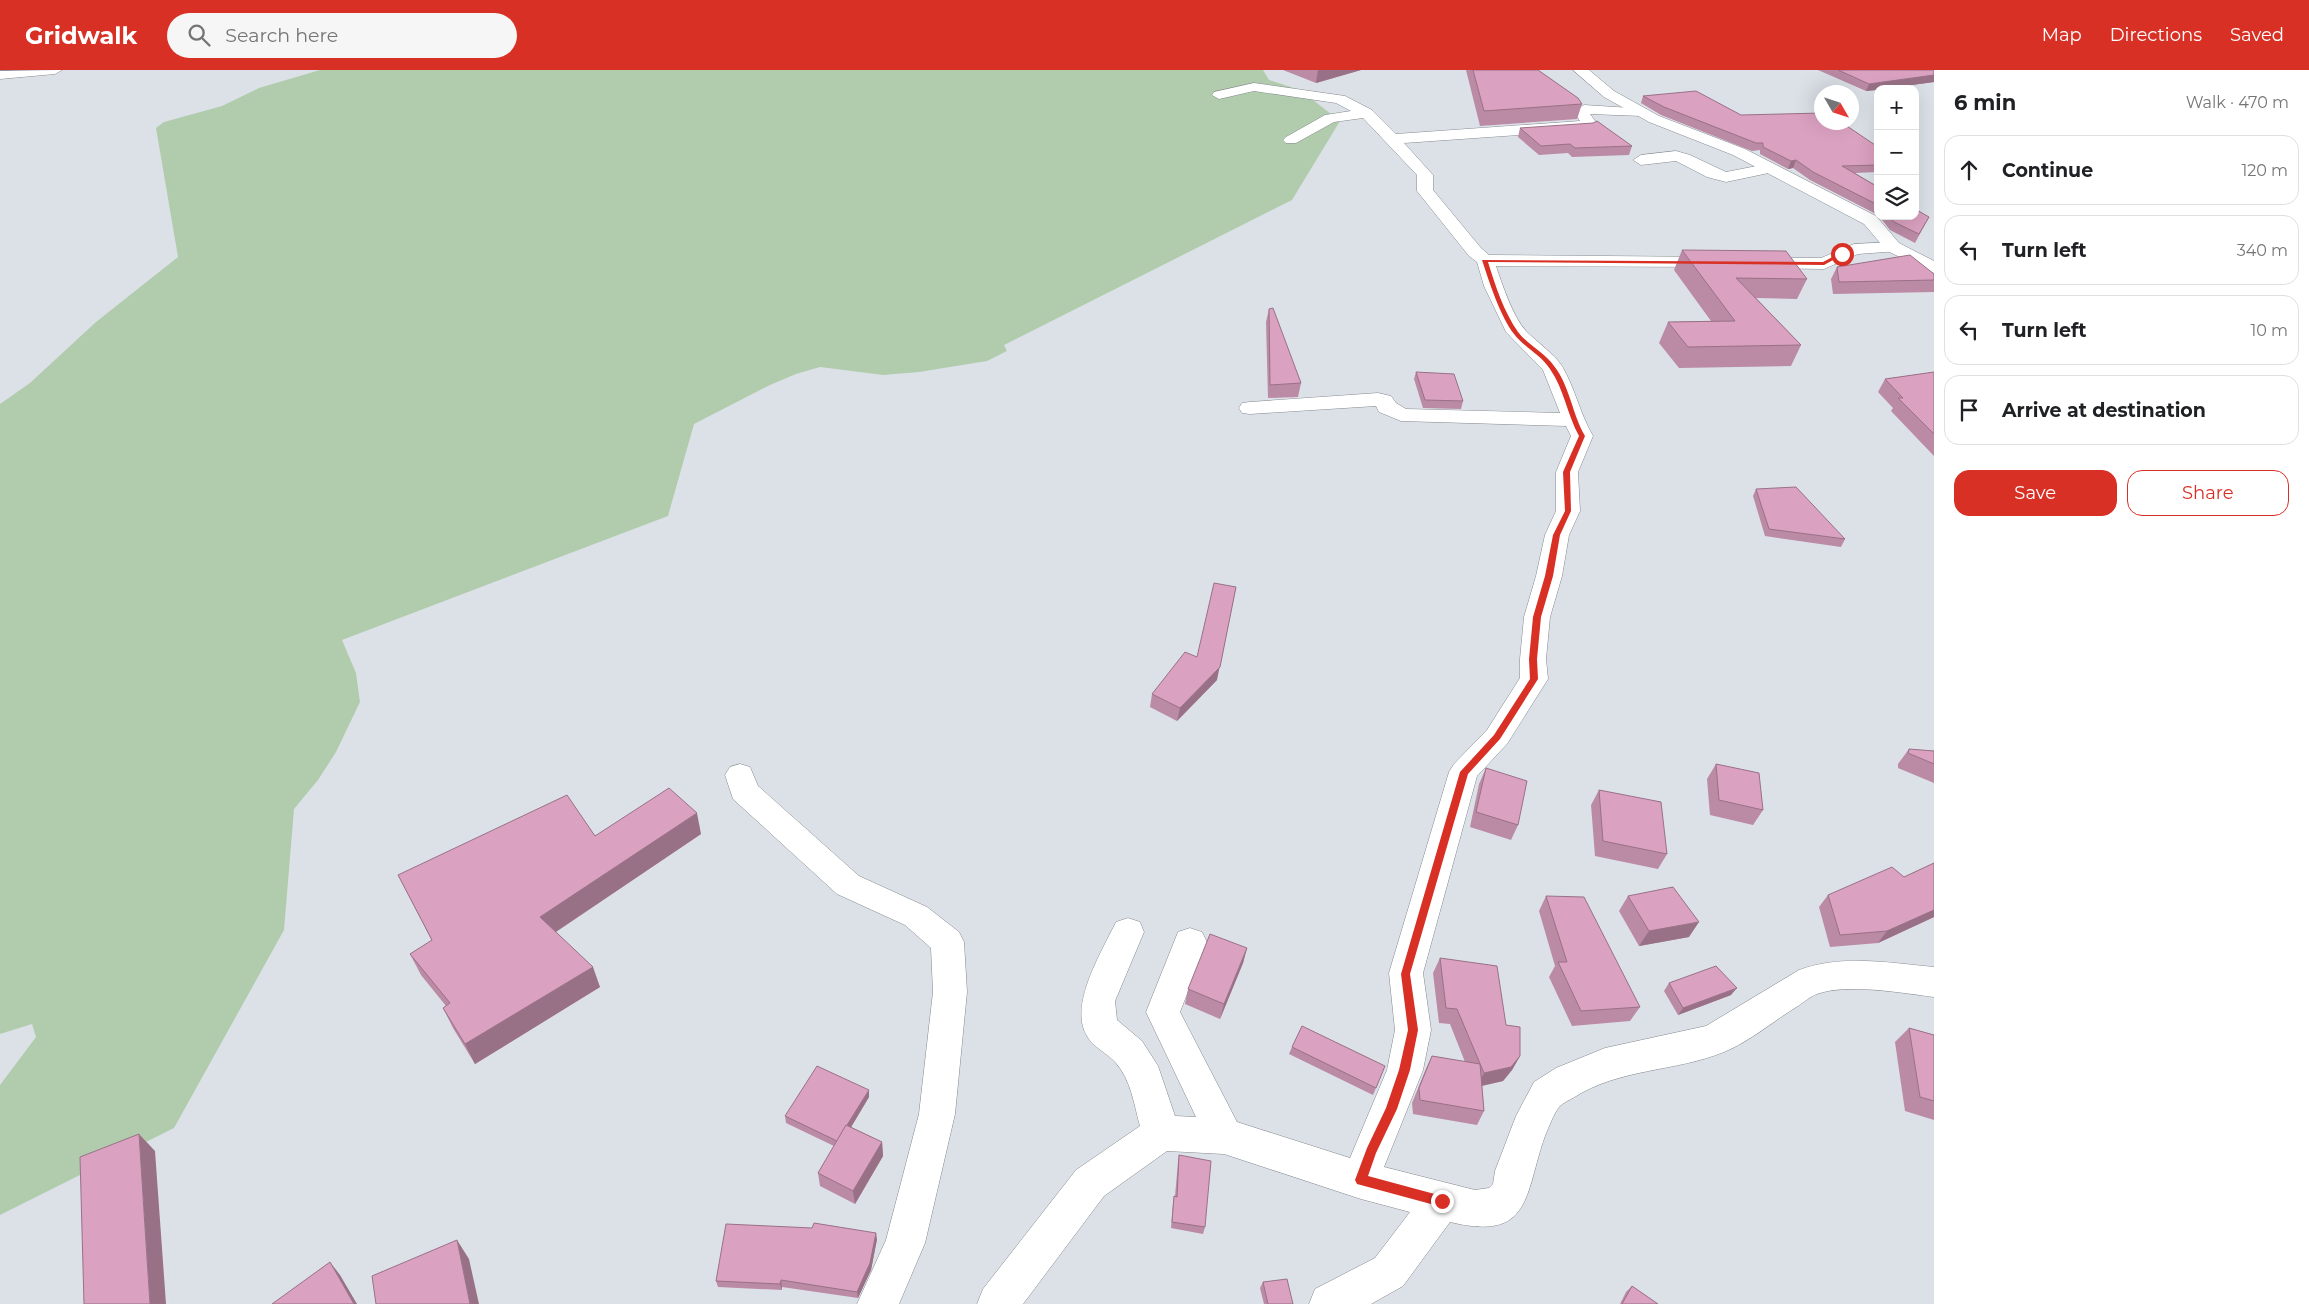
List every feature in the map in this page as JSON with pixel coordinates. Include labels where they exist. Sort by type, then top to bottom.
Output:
[{"type":"street","points":[[0,75],[55,70]]},
{"type":"street","points":[[1251,70],[1254,78],[1268,87]]},
{"type":"street","points":[[1580,70],[1609,94],[1642,112],[1675,128],[1740,152],[1870,220],[1893,247],[1934,268]]},
{"type":"street","points":[[1219,95],[1241,88],[1268,87],[1340,99],[1367,113],[1425,176],[1425,191],[1475,252],[1485,260],[1493,286],[1516,332],[1552,367],[1561,384],[1573,420],[1582,436],[1566,472],[1568,511],[1557,535],[1549,576],[1537,617],[1533,659],[1534,679],[1497,737],[1464,772],[1406,974],[1413,1030],[1404,1070],[1392,1109],[1371,1151],[1361,1180]]},
{"type":"street","points":[[1392,139],[1590,124],[1581,111],[1584,109],[1642,112]]},
{"type":"street","points":[[1291,140],[1330,118],[1367,113]]},
{"type":"street","points":[[1641,160],[1676,156],[1684,158],[1713,174],[1726,177],[1772,168]]},
{"type":"street","points":[[1485,260],[1824,264],[1854,249],[1893,247]]},
{"type":"street","points":[[1250,408],[1378,399],[1384,400],[1388,407],[1401,415],[1573,420]]},
{"type":"street","points":[[740,775],[744,791],[791,831],[848,885],[916,916],[947,942],[950,992],[937,1114],[905,1243],[878,1304]]},
{"type":"street","points":[[1128,932],[1098,1001],[1100,1027],[1129,1052],[1145,1078],[1161,1134]]},
{"type":"street","points":[[1190,942],[1163,1012],[1224,1136]]},
{"type":"street","points":[[998,1304],[1090,1183],[1161,1134],[1224,1136],[1361,1180],[1442,1201],[1475,1209],[1499,1206],[1511,1192],[1514,1171],[1534,1116],[1548,1094],[1578,1076],[1605,1064],[1714,1040],[1811,980],[1860,974],[1934,982]]},
{"type":"street","points":[[1330,1304],[1389,1272],[1442,1201]]},
{"type":"green space","points":[[320,70],[1263,70],[1269,80],[1300,90],[1340,121],[1292,200],[1004,345],[1007,351],[987,361],[919,372],[883,375],[820,367],[796,374],[770,385],[694,424],[668,516],[342,640],[356,673],[360,702],[336,752],[318,780],[294,809],[284,930],[174,1128],[0,1215],[0,1085],[36,1037],[32,1024],[0,1034],[0,404],[30,383],[96,322],[178,257],[156,128],[164,122],[222,106],[259,88]]},
{"type":"building","points":[[1473,70],[1538,70],[1578,98],[1582,104],[1484,111]]},
{"type":"building","points":[[1838,70],[1934,70],[1934,75],[1869,84]]},
{"type":"building","points":[[1696,91],[1741,115],[1814,113],[1814,130],[1853,130],[1874,144],[1874,165],[1842,166],[1874,185],[1874,203],[1813,172],[1796,160],[1791,161],[1763,147],[1763,143],[1756,143],[1664,107],[1643,96]]},
{"type":"building","points":[[1597,121],[1632,146],[1575,148],[1570,144],[1541,146],[1520,128],[1593,123]]},
{"type":"building","points":[[1919,211],[1929,217],[1919,234],[1893,220],[1919,220]]},
{"type":"building","points":[[1682,250],[1786,251],[1807,279],[1736,278],[1801,345],[1688,347],[1668,322],[1735,321]]},
{"type":"building","points":[[1910,255],[1934,274],[1934,280],[1839,282],[1837,267]]},
{"type":"building","points":[[1273,308],[1301,383],[1270,385],[1269,309]]},
{"type":"building","points":[[1416,372],[1454,374],[1463,401],[1425,400]]},
{"type":"building","points":[[1934,372],[1934,434],[1898,398],[1903,398],[1885,379]]},
{"type":"building","points":[[1796,487],[1845,539],[1769,529],[1756,489]]},
{"type":"building","points":[[1214,583],[1236,587],[1220,667],[1180,708],[1152,694],[1185,652],[1197,657]]},
{"type":"building","points":[[1909,749],[1934,751],[1934,764],[1908,753]]},
{"type":"building","points":[[1716,764],[1759,773],[1763,810],[1719,800]]},
{"type":"building","points":[[1486,768],[1527,781],[1518,825],[1476,812]]},
{"type":"building","points":[[669,788],[697,813],[540,917],[593,967],[465,1044],[443,1008],[450,1003],[410,954],[432,940],[398,875],[567,795],[595,836]]},
{"type":"building","points":[[1599,790],[1661,802],[1667,854],[1603,841]]},
{"type":"building","points":[[1934,863],[1934,910],[1887,931],[1840,935],[1828,895],[1892,867],[1904,877]]},
{"type":"building","points":[[1673,887],[1699,922],[1649,931],[1628,896]]},
{"type":"building","points":[[1546,896],[1584,897],[1640,1007],[1581,1011],[1558,962],[1567,962]]},
{"type":"building","points":[[1210,934],[1247,948],[1224,1004],[1188,989]]},
{"type":"building","points":[[1440,958],[1497,966],[1506,1025],[1520,1027],[1520,1056],[1511,1067],[1484,1073],[1457,1009],[1446,1008]]},
{"type":"building","points":[[1716,966],[1737,988],[1683,1008],[1669,983]]},
{"type":"building","points":[[1302,1026],[1385,1066],[1376,1088],[1292,1047]]},
{"type":"building","points":[[1909,1028],[1934,1035],[1934,1101],[1920,1097]]},
{"type":"building","points":[[1432,1056],[1480,1064],[1484,1111],[1420,1100],[1419,1088]]},
{"type":"building","points":[[817,1066],[869,1090],[837,1141],[785,1116]]},
{"type":"building","points":[[846,1125],[882,1142],[853,1191],[818,1173]]},
{"type":"building","points":[[139,1134],[150,1304],[84,1304],[80,1157]]},
{"type":"building","points":[[1179,1155],[1211,1161],[1205,1227],[1172,1222],[1174,1196],[1177,1197]]},
{"type":"building","points":[[814,1223],[876,1233],[870,1263],[857,1292],[781,1280],[780,1284],[716,1281],[726,1224],[812,1228]]},
{"type":"building","points":[[457,1240],[470,1304],[376,1304],[372,1276]]},
{"type":"building","points":[[330,1262],[354,1304],[272,1304]]},
{"type":"building","points":[[1287,1279],[1293,1304],[1268,1304],[1263,1282]]},
{"type":"building","points":[[1632,1286],[1658,1304],[1622,1304]]},
{"type":"route","points":[[1442,1201],[1361,1180],[1371,1151],[1392,1109],[1404,1070],[1413,1030],[1406,974],[1452,820],[1464,772],[1497,737],[1534,679],[1533,659],[1537,617],[1549,576],[1557,535],[1568,511],[1566,472],[1570,467],[1582,436],[1573,420],[1561,384],[1552,367],[1516,332],[1493,286],[1485,260],[1824,264],[1842,254]]}]
